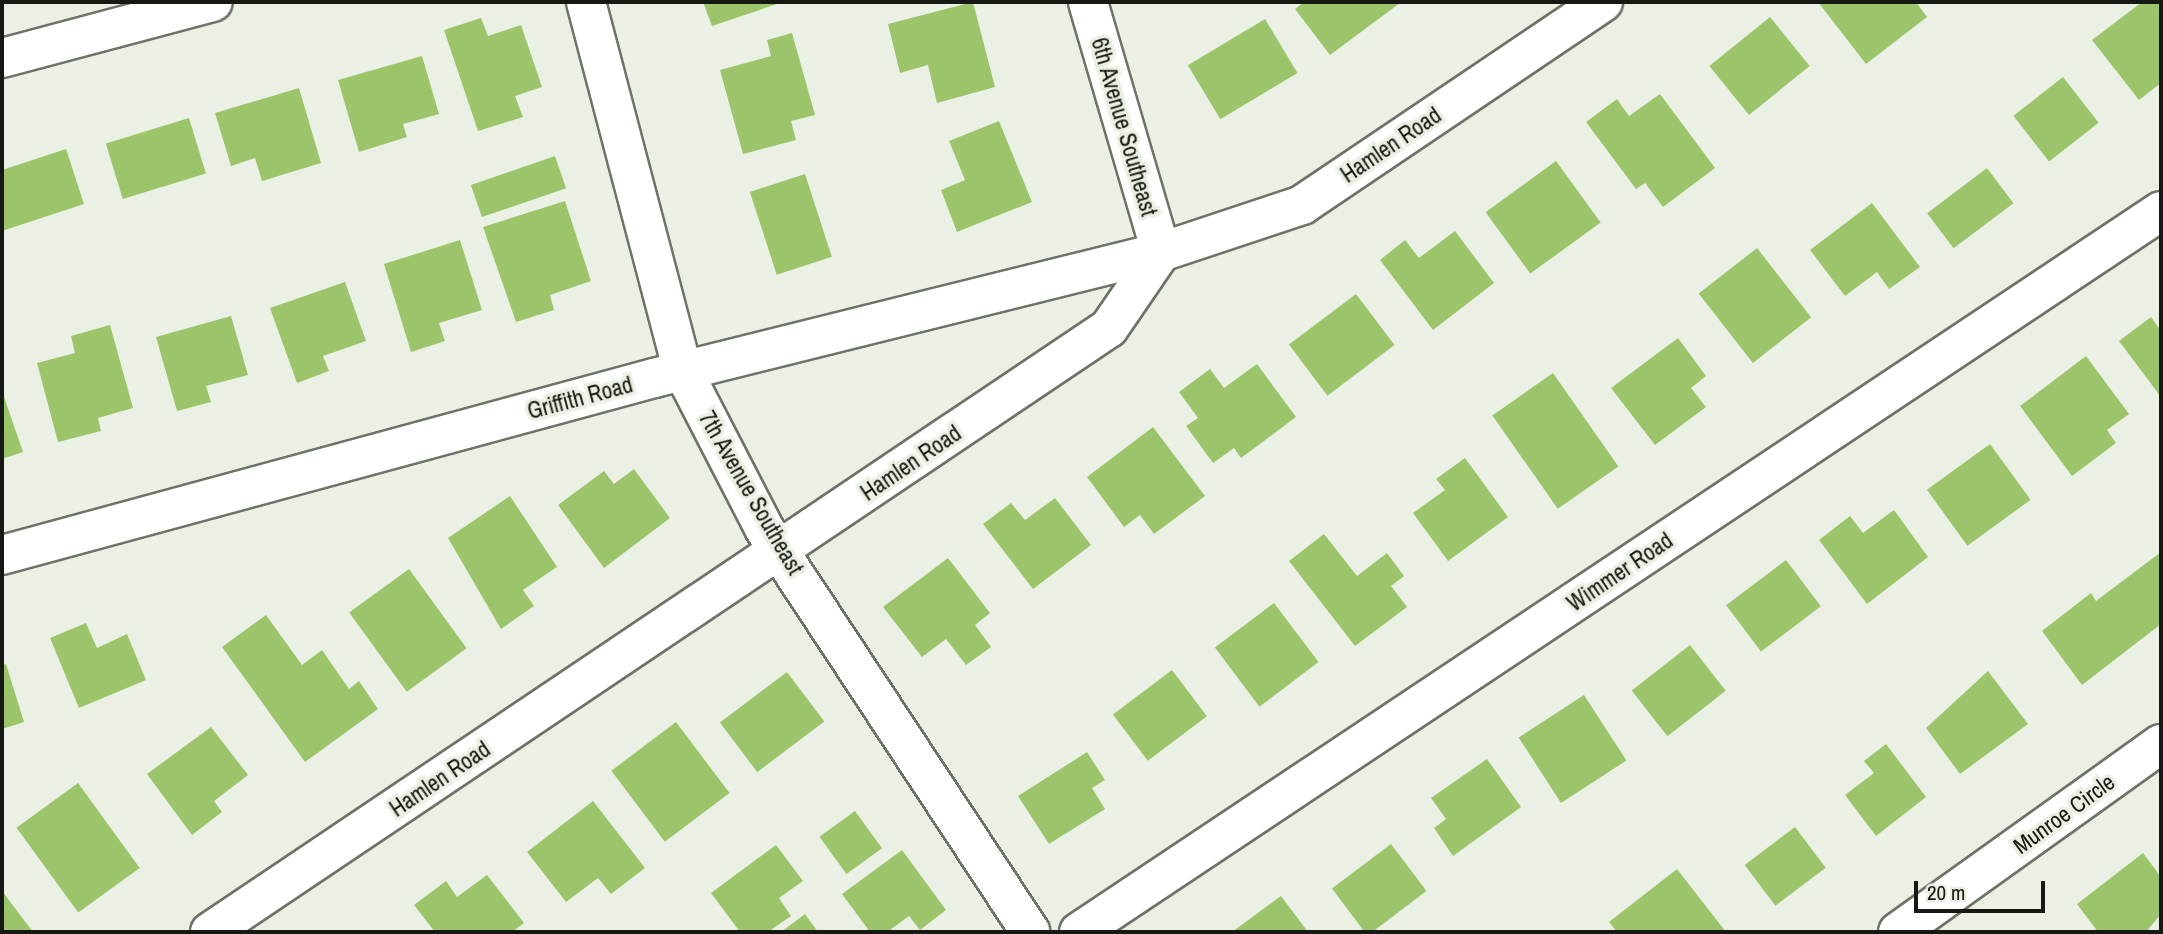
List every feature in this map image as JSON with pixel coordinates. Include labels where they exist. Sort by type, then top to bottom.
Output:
[{"type":"street","points":[[2,58],[213,2]]},
{"type":"street","name":"7th Avenue Southeast","points":[[586,2],[683,371],[781,551],[1030,932]]},
{"type":"street","name":"6th Avenue Southeast","points":[[1088,2],[1161,252]]},
{"type":"street","name":"Hamlen Road","points":[[210,932],[1110,328],[1161,252],[1303,205],[1603,2]]},
{"type":"street","name":"Wimmer Road","points":[[1079,932],[2161,211]]},
{"type":"street","name":"Griffith Road","points":[[2,555],[683,371],[1161,252]]},
{"type":"street","name":"Munroe Circle","points":[[1898,932],[2161,744]]},
{"type":"building","points":[[703,2],[783,2],[712,26]]},
{"type":"building","points":[[973,2],[995,87],[937,103],[928,65],[900,73],[888,24]]},
{"type":"building","points":[[1304,2],[1400,3],[1330,55],[1295,9]]},
{"type":"building","points":[[1818,2],[1916,2],[1927,17],[1866,64]]},
{"type":"building","points":[[2142,2],[2161,2],[2161,83],[2139,100],[2092,40]]},
{"type":"building","points":[[1770,17],[1810,66],[1749,115],[1709,66]]},
{"type":"building","points":[[481,18],[488,36],[521,25],[542,87],[515,96],[523,117],[478,131],[444,30]]},
{"type":"building","points":[[1265,19],[1297,73],[1220,119],[1188,65]]},
{"type":"building","points":[[792,33],[815,115],[791,121],[796,140],[743,154],[720,70],[771,56],[767,40]]},
{"type":"building","points":[[422,56],[439,114],[403,124],[407,137],[359,152],[338,80]]},
{"type":"building","points":[[2063,77],[2099,123],[2049,161],[2013,116]]},
{"type":"building","points":[[299,88],[321,163],[262,181],[255,158],[231,166],[215,113]]},
{"type":"building","points":[[1660,94],[1715,168],[1663,207],[1645,183],[1636,189],[1586,122],[1617,99],[1629,116]]},
{"type":"building","points":[[189,118],[206,173],[123,199],[106,143]]},
{"type":"building","points":[[999,121],[1032,202],[957,232],[941,190],[965,180],[949,141]]},
{"type":"building","points":[[66,149],[84,204],[2,231],[2,170]]},
{"type":"building","points":[[555,156],[566,188],[482,217],[471,185]]},
{"type":"building","points":[[1556,161],[1601,222],[1530,274],[1486,212]]},
{"type":"building","points":[[1987,168],[2013,203],[1954,248],[1927,213]]},
{"type":"building","points":[[805,174],[832,257],[777,275],[750,192]]},
{"type":"building","points":[[565,201],[591,281],[550,295],[554,310],[516,322],[483,227]]},
{"type":"building","points":[[1872,203],[1920,267],[1889,289],[1877,272],[1845,296],[1810,250]]},
{"type":"building","points":[[1455,231],[1494,283],[1433,330],[1380,260],[1405,240],[1419,258]]},
{"type":"building","points":[[460,240],[482,310],[439,323],[445,341],[411,352],[384,264]]},
{"type":"building","points":[[1757,248],[1811,317],[1753,363],[1699,294]]},
{"type":"building","points":[[345,282],[366,341],[323,356],[329,371],[297,383],[270,308]]},
{"type":"building","points":[[1356,294],[1395,345],[1327,396],[1289,345]]},
{"type":"building","points":[[231,316],[248,375],[206,386],[211,402],[177,411],[156,337]]},
{"type":"building","points":[[2151,317],[2161,331],[2161,397],[2119,341]]},
{"type":"building","points":[[110,325],[133,408],[98,418],[101,431],[58,442],[37,363],[75,353],[71,336]]},
{"type":"building","points":[[1678,338],[1706,376],[1691,388],[1706,407],[1655,445],[1611,388]]},
{"type":"building","points":[[2086,356],[2129,414],[2107,430],[2116,443],[2072,476],[2020,406]]},
{"type":"building","points":[[1257,364],[1296,417],[1241,458],[1234,448],[1213,463],[1186,426],[1198,418],[1179,392],[1210,369],[1224,388]]},
{"type":"building","points":[[1553,373],[1618,466],[1558,509],[1492,415]]},
{"type":"building","points":[[2,391],[23,452],[2,459]]},
{"type":"building","points":[[1153,427],[1205,496],[1154,534],[1140,515],[1124,527],[1087,477]]},
{"type":"building","points":[[1990,444],[2031,500],[1967,546],[1927,490]]},
{"type":"building","points":[[1465,458],[1508,517],[1448,561],[1413,513],[1445,490],[1436,479]]},
{"type":"building","points":[[634,469],[670,518],[604,568],[558,505],[604,471],[614,484]]},
{"type":"building","points":[[510,496],[557,567],[523,590],[534,606],[501,629],[448,538]]},
{"type":"building","points":[[1055,498],[1091,545],[1033,589],[983,524],[1011,503],[1025,520]]},
{"type":"building","points":[[1894,510],[1928,557],[1867,604],[1819,540],[1850,516],[1863,533]]},
{"type":"building","points":[[1324,534],[1357,576],[1387,553],[1404,576],[1391,586],[1407,607],[1355,646],[1289,561]]},
{"type":"building","points":[[2161,552],[2161,624],[2082,685],[2042,631],[2091,593],[2096,601]]},
{"type":"building","points":[[948,558],[990,613],[975,625],[991,647],[966,665],[946,639],[922,657],[883,607]]},
{"type":"building","points":[[1786,560],[1821,606],[1761,651],[1726,605]]},
{"type":"building","points":[[409,569],[467,648],[407,692],[349,612]]},
{"type":"building","points":[[1274,603],[1319,662],[1259,707],[1215,648]]},
{"type":"building","points":[[266,615],[302,665],[322,650],[349,689],[359,681],[378,709],[305,762],[222,647]]},
{"type":"building","points":[[86,623],[97,648],[127,634],[146,680],[79,708],[50,638]]},
{"type":"building","points":[[1690,645],[1726,691],[1667,736],[1632,691]]},
{"type":"building","points":[[6,664],[24,722],[2,729],[2,665]]},
{"type":"building","points":[[1172,670],[1207,716],[1148,761],[1113,715]]},
{"type":"building","points":[[1988,671],[2028,724],[1960,774],[1926,728]]},
{"type":"building","points":[[787,672],[824,722],[757,772],[720,723]]},
{"type":"building","points":[[1584,695],[1626,760],[1561,803],[1519,737]]},
{"type":"building","points":[[676,722],[730,793],[665,842],[611,771]]},
{"type":"building","points":[[211,727],[248,775],[214,801],[222,812],[192,835],[147,774]]},
{"type":"building","points":[[1886,744],[1926,797],[1876,836],[1845,795],[1874,773],[1864,761]]},
{"type":"building","points":[[1087,752],[1105,780],[1092,788],[1105,809],[1049,844],[1018,796]]},
{"type":"building","points":[[1487,759],[1521,807],[1453,856],[1434,828],[1446,819],[1431,798]]},
{"type":"building","points":[[78,783],[140,868],[78,913],[17,828]]},
{"type":"building","points":[[593,801],[645,868],[611,894],[598,878],[566,902],[527,852]]},
{"type":"building","points":[[855,811],[882,848],[846,874],[819,837]]},
{"type":"building","points":[[1795,827],[1826,868],[1775,906],[1745,865]]},
{"type":"building","points":[[1391,844],[1427,891],[1372,932],[1365,932],[1332,889]]},
{"type":"building","points":[[776,845],[803,881],[779,898],[791,916],[768,932],[740,932],[711,893]]},
{"type":"building","points":[[902,850],[946,910],[920,930],[909,916],[887,932],[870,932],[842,894]]},
{"type":"building","points":[[2143,853],[2161,877],[2161,914],[2146,932],[2098,932],[2077,904]]},
{"type":"building","points":[[1677,869],[1726,932],[1617,932],[1609,922]]},
{"type":"building","points":[[487,875],[524,923],[512,932],[435,932],[414,905],[446,881],[457,897]]},
{"type":"building","points":[[2,891],[33,932],[2,932]]},
{"type":"building","points":[[1281,896],[1308,932],[1232,932]]},
{"type":"building","points":[[805,914],[818,932],[781,932]]}]
